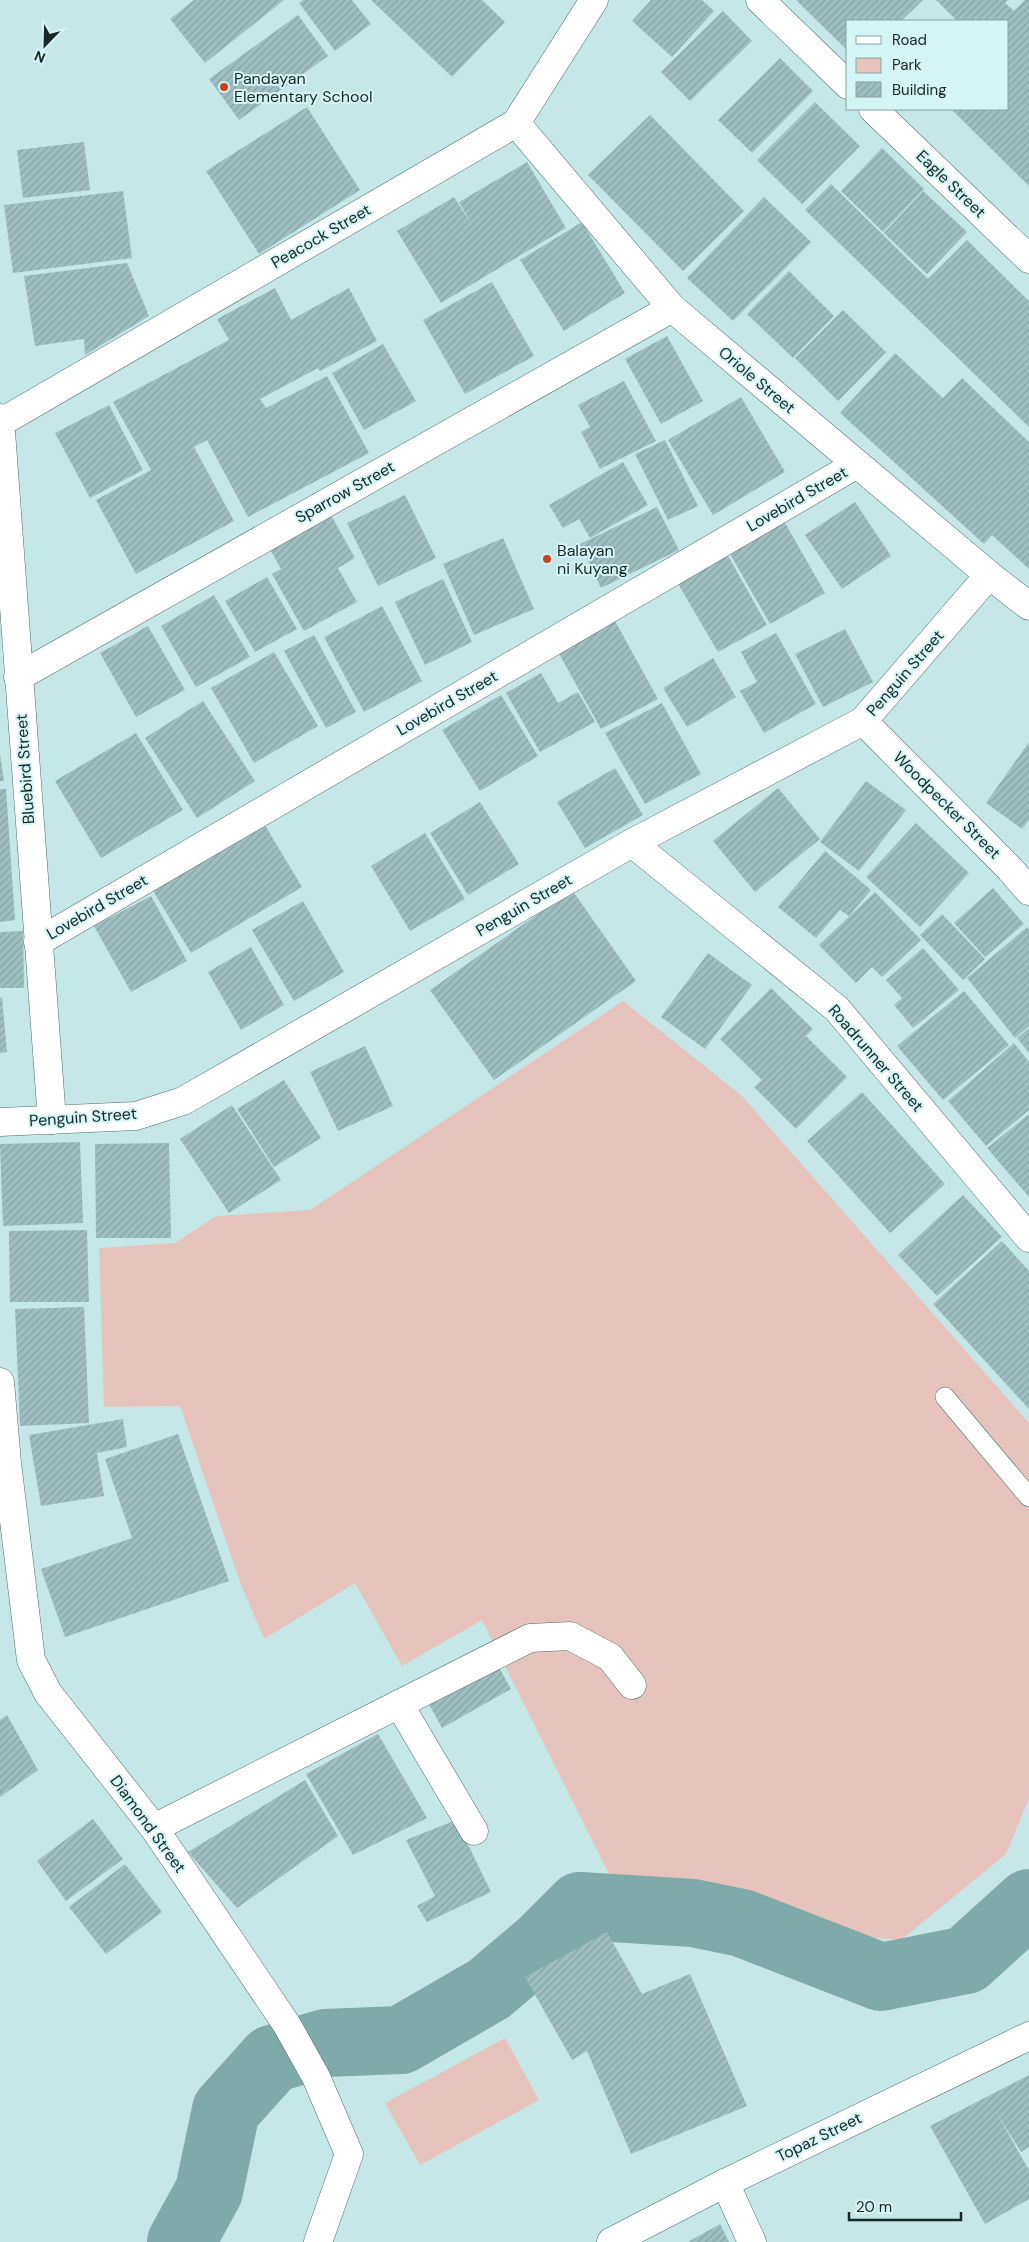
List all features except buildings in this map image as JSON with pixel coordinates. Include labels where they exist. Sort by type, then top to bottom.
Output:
[{"type":"street","name":"Peacock Street","points":[[0,424],[516,123],[594,0]]},
{"type":"street","points":[[760,0],[846,83]]},
{"type":"street","name":"Eagle Street","points":[[873,110],[1029,260]]},
{"type":"street","name":"Oriole Street","points":[[516,123],[672,308],[989,575],[1029,606]]},
{"type":"street","name":"Sparrow Street","points":[[18,677],[672,308]]},
{"type":"street","name":"Bluebird Street","points":[[0,418],[52,1120]]},
{"type":"street","name":"Lovebird Street","points":[[38,942],[857,464]]},
{"type":"street","name":"Penguin Street","points":[[0,1122],[136,1116],[182,1101],[632,843],[863,722],[989,575]]},
{"type":"street","name":"Woodpecker Street","points":[[863,722],[1010,869],[1029,891]]},
{"type":"street","name":"Roadrunner Street","points":[[632,843],[837,1009],[1029,1238]]},
{"type":"street","name":"Diamond Street","points":[[0,1382],[6,1463],[31,1660],[48,1693],[154,1828],[287,2025],[316,2077],[349,2154],[318,2242]]},
{"type":"street","points":[[154,1828],[530,1638],[570,1636],[610,1657],[632,1684]]},
{"type":"street","points":[[399,1704],[474,1831]]},
{"type":"street","name":"Topaz Street","points":[[611,2242],[725,2183],[1029,2036]]},
{"type":"street","points":[[725,2183],[752,2242]]},
{"type":"lane","points":[[945,1397],[1029,1497]]},
{"type":"green space","points":[[623,1001],[741,1095],[1029,1423],[1029,1798],[1006,1854],[901,1940],[808,1932],[609,1874],[482,1620],[402,1666],[355,1583],[264,1639],[240,1582],[180,1406],[104,1407],[99,1248],[175,1243],[216,1216],[310,1210]]},
{"type":"green space","points":[[505,2038],[539,2100],[420,2165],[385,2103]]},
{"type":"waterway","points":[[181,2242],[209,2191],[226,2110],[272,2059],[325,2043],[401,2040],[489,1989],[542,1944],[580,1906],[693,1913],[742,1923],[881,1977],[966,1960],[1029,1903]]},
{"type":"place","name":"Pandayan Elementary School","points":[[224,87]]},
{"type":"place","name":"Balayan ni Kuyang","points":[[547,559]]}]
